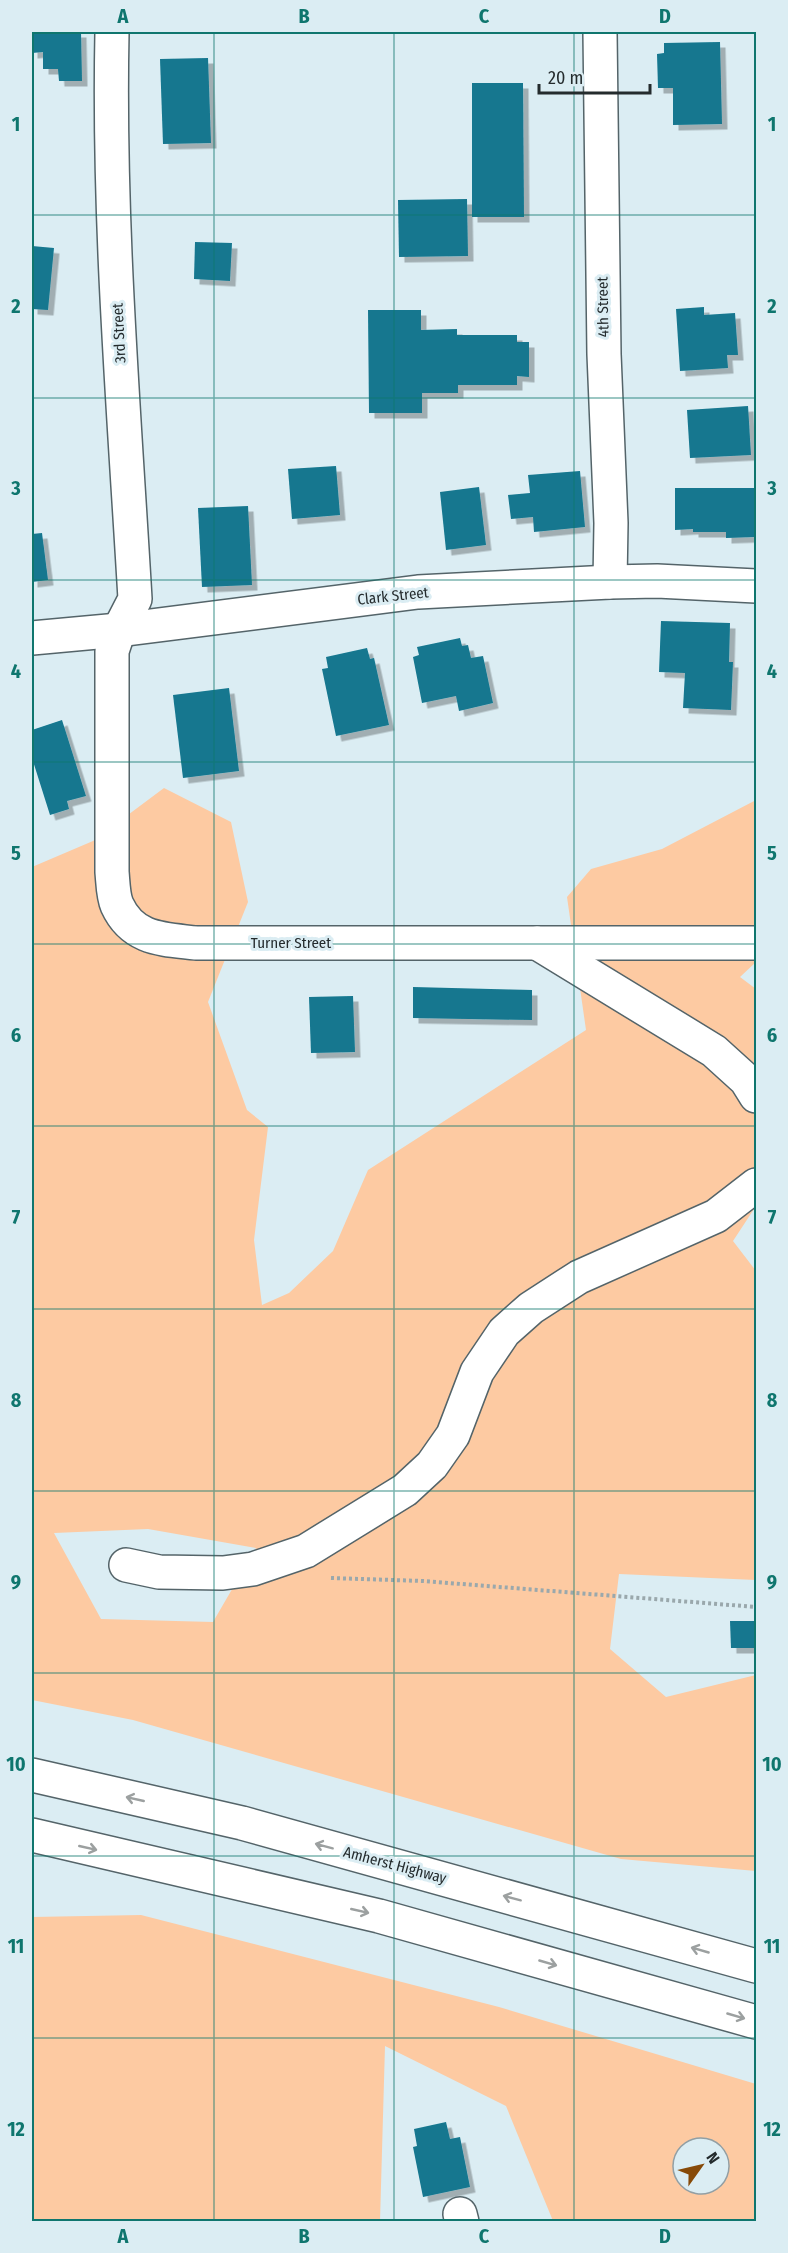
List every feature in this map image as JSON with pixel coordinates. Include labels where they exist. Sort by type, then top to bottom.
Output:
[{"type":"main road","name":"3rd Street","points":[[112,32],[111,85],[116,268],[135,599],[119,630]]},
{"type":"main road","name":"4th Street","points":[[600,32],[604,354],[611,523],[610,582]]},
{"type":"main road","name":"Clark Street","points":[[32,638],[119,630],[418,592],[657,581],[756,586]]},
{"type":"main road","name":"Turner Street","points":[[119,630],[112,651],[112,872],[116,904],[132,927],[152,938],[196,943],[756,943]]},
{"type":"main road","points":[[537,943],[714,1051],[746,1080],[756,1096]]},
{"type":"main road","points":[[126,1565],[159,1572],[223,1573],[253,1569],[306,1551],[405,1490],[432,1465],[453,1435],[477,1372],[504,1332],[531,1308],[579,1277],[716,1216],[756,1185]]},
{"type":"main road","name":"Amherst Highway","points":[[32,1775],[242,1823],[756,1966]]},
{"type":"main road","points":[[32,1835],[380,1916],[756,2022]]},
{"type":"path","points":[[330,1577],[423,1581],[756,1607]]},
{"type":"shaded area","points":[[164,788],[231,822],[248,902],[208,1002],[247,1110],[268,1127],[254,1240],[262,1305],[289,1293],[333,1251],[368,1170],[586,1030],[567,897],[591,869],[662,849],[756,800],[756,962],[740,977],[756,989],[756,1206],[733,1241],[756,1271],[756,1580],[619,1574],[610,1649],[666,1697],[756,1675],[756,1871],[621,1859],[133,1720],[32,1700],[32,867],[93,841]],"holes":[[[148,1529],[256,1548],[213,1622],[101,1619],[54,1533]]]},
{"type":"shaded area","points":[[141,1915],[499,2007],[756,2084],[756,2221],[553,2221],[506,2106],[385,2046],[380,2221],[32,2221],[32,1917]]},
{"type":"building","points":[[32,32],[81,32],[82,81],[59,81],[58,69],[43,69],[43,52],[32,53]]},
{"type":"building","points":[[720,42],[722,124],[673,125],[673,88],[658,88],[657,54],[664,53],[664,43]]},
{"type":"building","points":[[208,58],[211,143],[163,144],[160,59]]},
{"type":"building","points":[[472,83],[523,83],[524,217],[472,217]]},
{"type":"building","points":[[467,199],[468,256],[399,257],[398,200]]},
{"type":"building","points":[[195,242],[232,243],[230,281],[194,279]]},
{"type":"building","points":[[32,246],[54,248],[48,310],[32,309]]},
{"type":"building","points":[[704,307],[704,315],[735,313],[738,355],[727,355],[728,368],[680,371],[676,309]]},
{"type":"building","points":[[368,310],[421,310],[421,330],[457,329],[457,335],[517,335],[517,342],[529,342],[529,377],[517,376],[517,385],[458,385],[458,393],[422,393],[422,413],[369,413]]},
{"type":"building","points":[[748,406],[751,455],[690,458],[687,410]]},
{"type":"building","points":[[336,466],[340,515],[292,519],[288,469]]},
{"type":"building","points":[[580,471],[585,527],[534,532],[533,517],[511,519],[508,495],[530,493],[528,475]]},
{"type":"building","points":[[479,487],[486,545],[446,550],[440,492]]},
{"type":"building","points":[[675,488],[756,488],[754,537],[726,538],[726,532],[675,530]]},
{"type":"building","points":[[248,506],[252,585],[202,587],[198,508]]},
{"type":"building","points":[[42,533],[48,580],[32,582],[32,534]]},
{"type":"building","points":[[661,621],[730,623],[729,662],[733,662],[731,710],[683,708],[685,673],[659,672]]},
{"type":"building","points":[[460,638],[462,646],[468,645],[471,658],[483,656],[493,703],[459,711],[456,696],[422,703],[413,657],[419,655],[417,647]]},
{"type":"building","points":[[367,648],[370,659],[374,658],[389,725],[336,736],[322,669],[328,668],[326,657]]},
{"type":"building","points":[[229,688],[239,771],[183,778],[173,695]]},
{"type":"building","points":[[62,720],[86,796],[67,801],[69,809],[50,815],[32,758],[32,730]]},
{"type":"building","points":[[413,987],[532,990],[532,1020],[413,1018]]},
{"type":"building","points":[[353,996],[355,1052],[311,1053],[309,997]]},
{"type":"building","points":[[730,1621],[756,1621],[756,1648],[731,1648]]},
{"type":"building","points":[[446,2122],[450,2139],[460,2137],[470,2187],[423,2197],[413,2147],[417,2146],[414,2129]]}]
